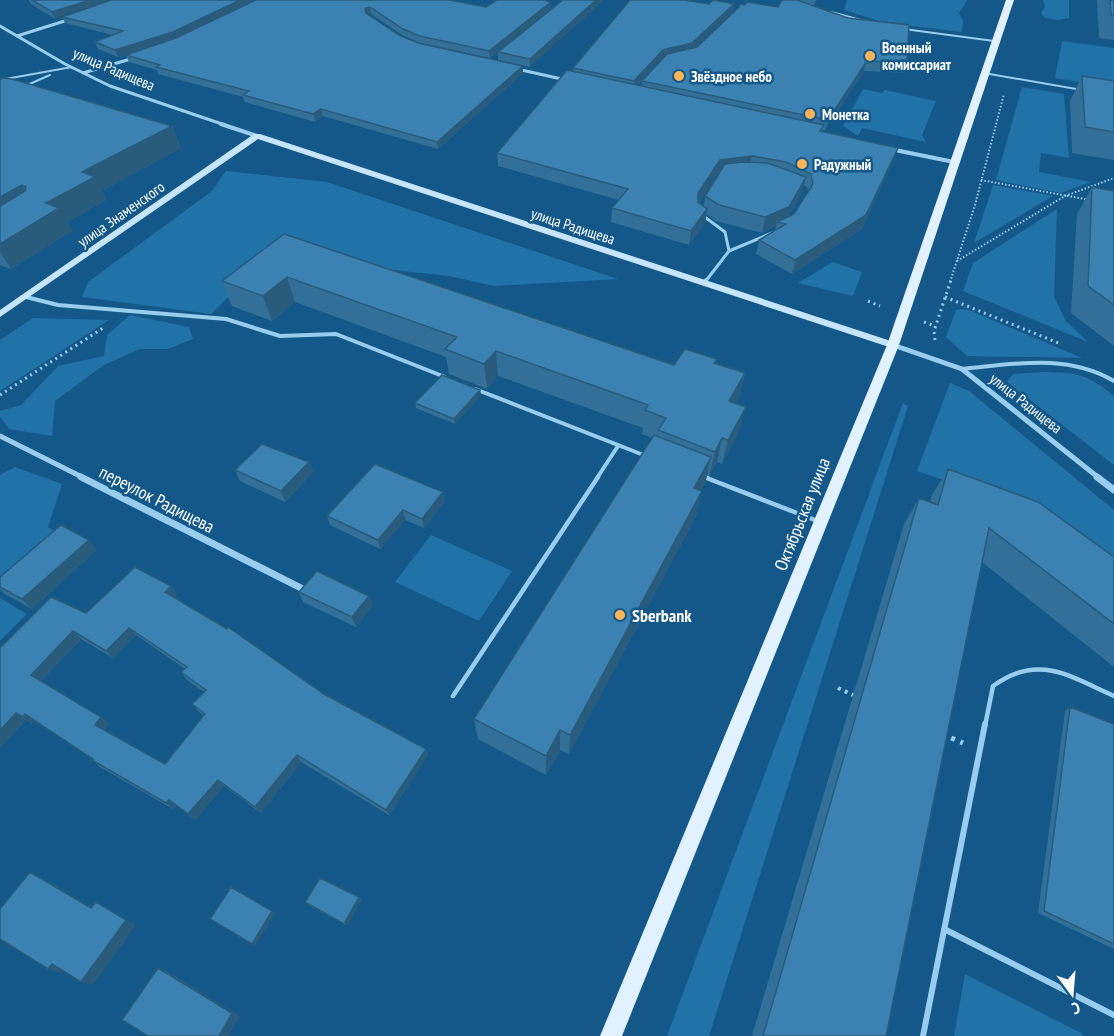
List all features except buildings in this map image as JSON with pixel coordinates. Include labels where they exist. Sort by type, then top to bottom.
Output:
[{"type":"main road","name":"Октябрьская улица","points":[[611,1036],[893,345],[994,41],[1010,0]]},
{"type":"main road","name":"улица Радищева","points":[[257,136],[893,345]]},
{"type":"main road","name":"улица Знаменского","points":[[0,314],[257,136]]},
{"type":"street","points":[[17,36],[80,16]]},
{"type":"street","name":"улица Радищева","points":[[0,26],[82,73],[110,86],[257,136]]},
{"type":"street","points":[[82,73],[139,56]]},
{"type":"street","points":[[511,68],[567,80]]},
{"type":"street","points":[[879,147],[954,162]]},
{"type":"street","name":"улица Радищева","points":[[893,345],[962,369],[1114,490]]},
{"type":"street","name":"переулок Радищева","points":[[0,436],[301,588]]},
{"type":"lane","points":[[823,10],[867,21]]},
{"type":"lane","points":[[897,28],[994,41]]},
{"type":"lane","points":[[23,87],[72,67]]},
{"type":"lane","points":[[0,80],[18,73],[52,74]]},
{"type":"lane","points":[[984,73],[1083,90]]},
{"type":"lane","points":[[699,208],[699,213],[725,232],[729,251]]},
{"type":"lane","points":[[704,283],[729,251],[778,231]]},
{"type":"lane","points":[[26,297],[58,305],[226,320],[280,336],[336,333],[455,381]]},
{"type":"lane","points":[[962,369],[1044,362],[1093,369],[1114,381]]},
{"type":"lane","points":[[1106,375],[1114,372]]},
{"type":"lane","points":[[466,386],[650,458]]},
{"type":"lane","points":[[453,696],[618,446]]},
{"type":"lane","points":[[693,473],[820,522]]},
{"type":"lane","points":[[923,1036],[993,686],[1007,673],[1028,667],[1046,668],[1114,696]]},
{"type":"lane","points":[[944,929],[1114,1015]]},
{"type":"path","points":[[936,348],[935,326],[981,180],[1005,93]]},
{"type":"path","points":[[956,261],[1065,195],[1114,178]]},
{"type":"path","points":[[981,180],[1095,201]]},
{"type":"path","points":[[945,297],[1062,344]]},
{"type":"path","points":[[868,301],[880,306]]},
{"type":"path","points":[[0,394],[110,324],[123,310]]},
{"type":"path","points":[[924,322],[935,326]]},
{"type":"path","points":[[838,688],[853,695]]},
{"type":"path","points":[[933,730],[980,751]]},
{"type":"shaded area","points":[[847,0],[967,0],[959,13],[963,21],[962,32],[886,23],[844,10]]},
{"type":"shaded area","points":[[1043,0],[1069,0],[1069,18],[1058,20],[1045,18],[1041,13],[1045,6]]},
{"type":"shaded area","points":[[1062,41],[1114,48],[1114,88],[1055,78]]},
{"type":"shaded area","points":[[1022,87],[1064,94],[1069,158],[1041,153],[1039,172],[1091,182],[1061,193],[996,180]]},
{"type":"shaded area","points":[[863,89],[882,93],[885,90],[936,101],[922,135],[926,142],[862,128],[858,136],[843,126]]},
{"type":"shaded area","points":[[226,171],[327,182],[618,279],[494,286],[449,276],[347,265],[260,266],[211,314],[82,297],[88,282],[212,191]]},
{"type":"shaded area","points":[[993,185],[1053,196],[974,243]]},
{"type":"shaded area","points":[[1057,209],[1054,297],[1066,321],[1088,342],[963,291],[973,263]]},
{"type":"shaded area","points":[[833,262],[862,272],[853,296],[798,283]]},
{"type":"shaded area","points":[[962,309],[1082,358],[967,356],[946,337],[956,310]]},
{"type":"shaded area","points":[[130,315],[189,327],[193,339],[168,349],[140,349],[104,365],[55,401],[52,436],[9,429],[0,417],[0,411],[21,405],[58,366],[104,356],[107,335]]},
{"type":"shaded area","points":[[33,318],[109,320],[0,391],[0,340]]},
{"type":"shaded area","points":[[1042,372],[1081,376],[1114,396],[1114,465],[1007,382],[1013,374]]},
{"type":"shaded area","points":[[950,383],[969,391],[1114,510],[1114,569],[1039,512],[917,471]]},
{"type":"shaded area","points":[[903,403],[908,406],[709,1036],[667,1036]]},
{"type":"shaded area","points":[[15,467],[62,484],[48,527],[62,536],[0,590],[0,475]]},
{"type":"shaded area","points":[[431,535],[512,571],[479,621],[395,582]]},
{"type":"shaded area","points":[[0,598],[27,614],[0,641]]},
{"type":"shaded area","points":[[965,974],[1083,1034],[1082,1036],[954,1036]]},
{"type":"place","name":"Военный комиссариат","points":[[870,56]]},
{"type":"place","name":"Звёздное небо","points":[[679,76]]},
{"type":"place","name":"Монетка","points":[[810,114]]},
{"type":"place","name":"Радужный","points":[[802,164]]},
{"type":"place","name":"Sberbank","points":[[620,615]]}]
